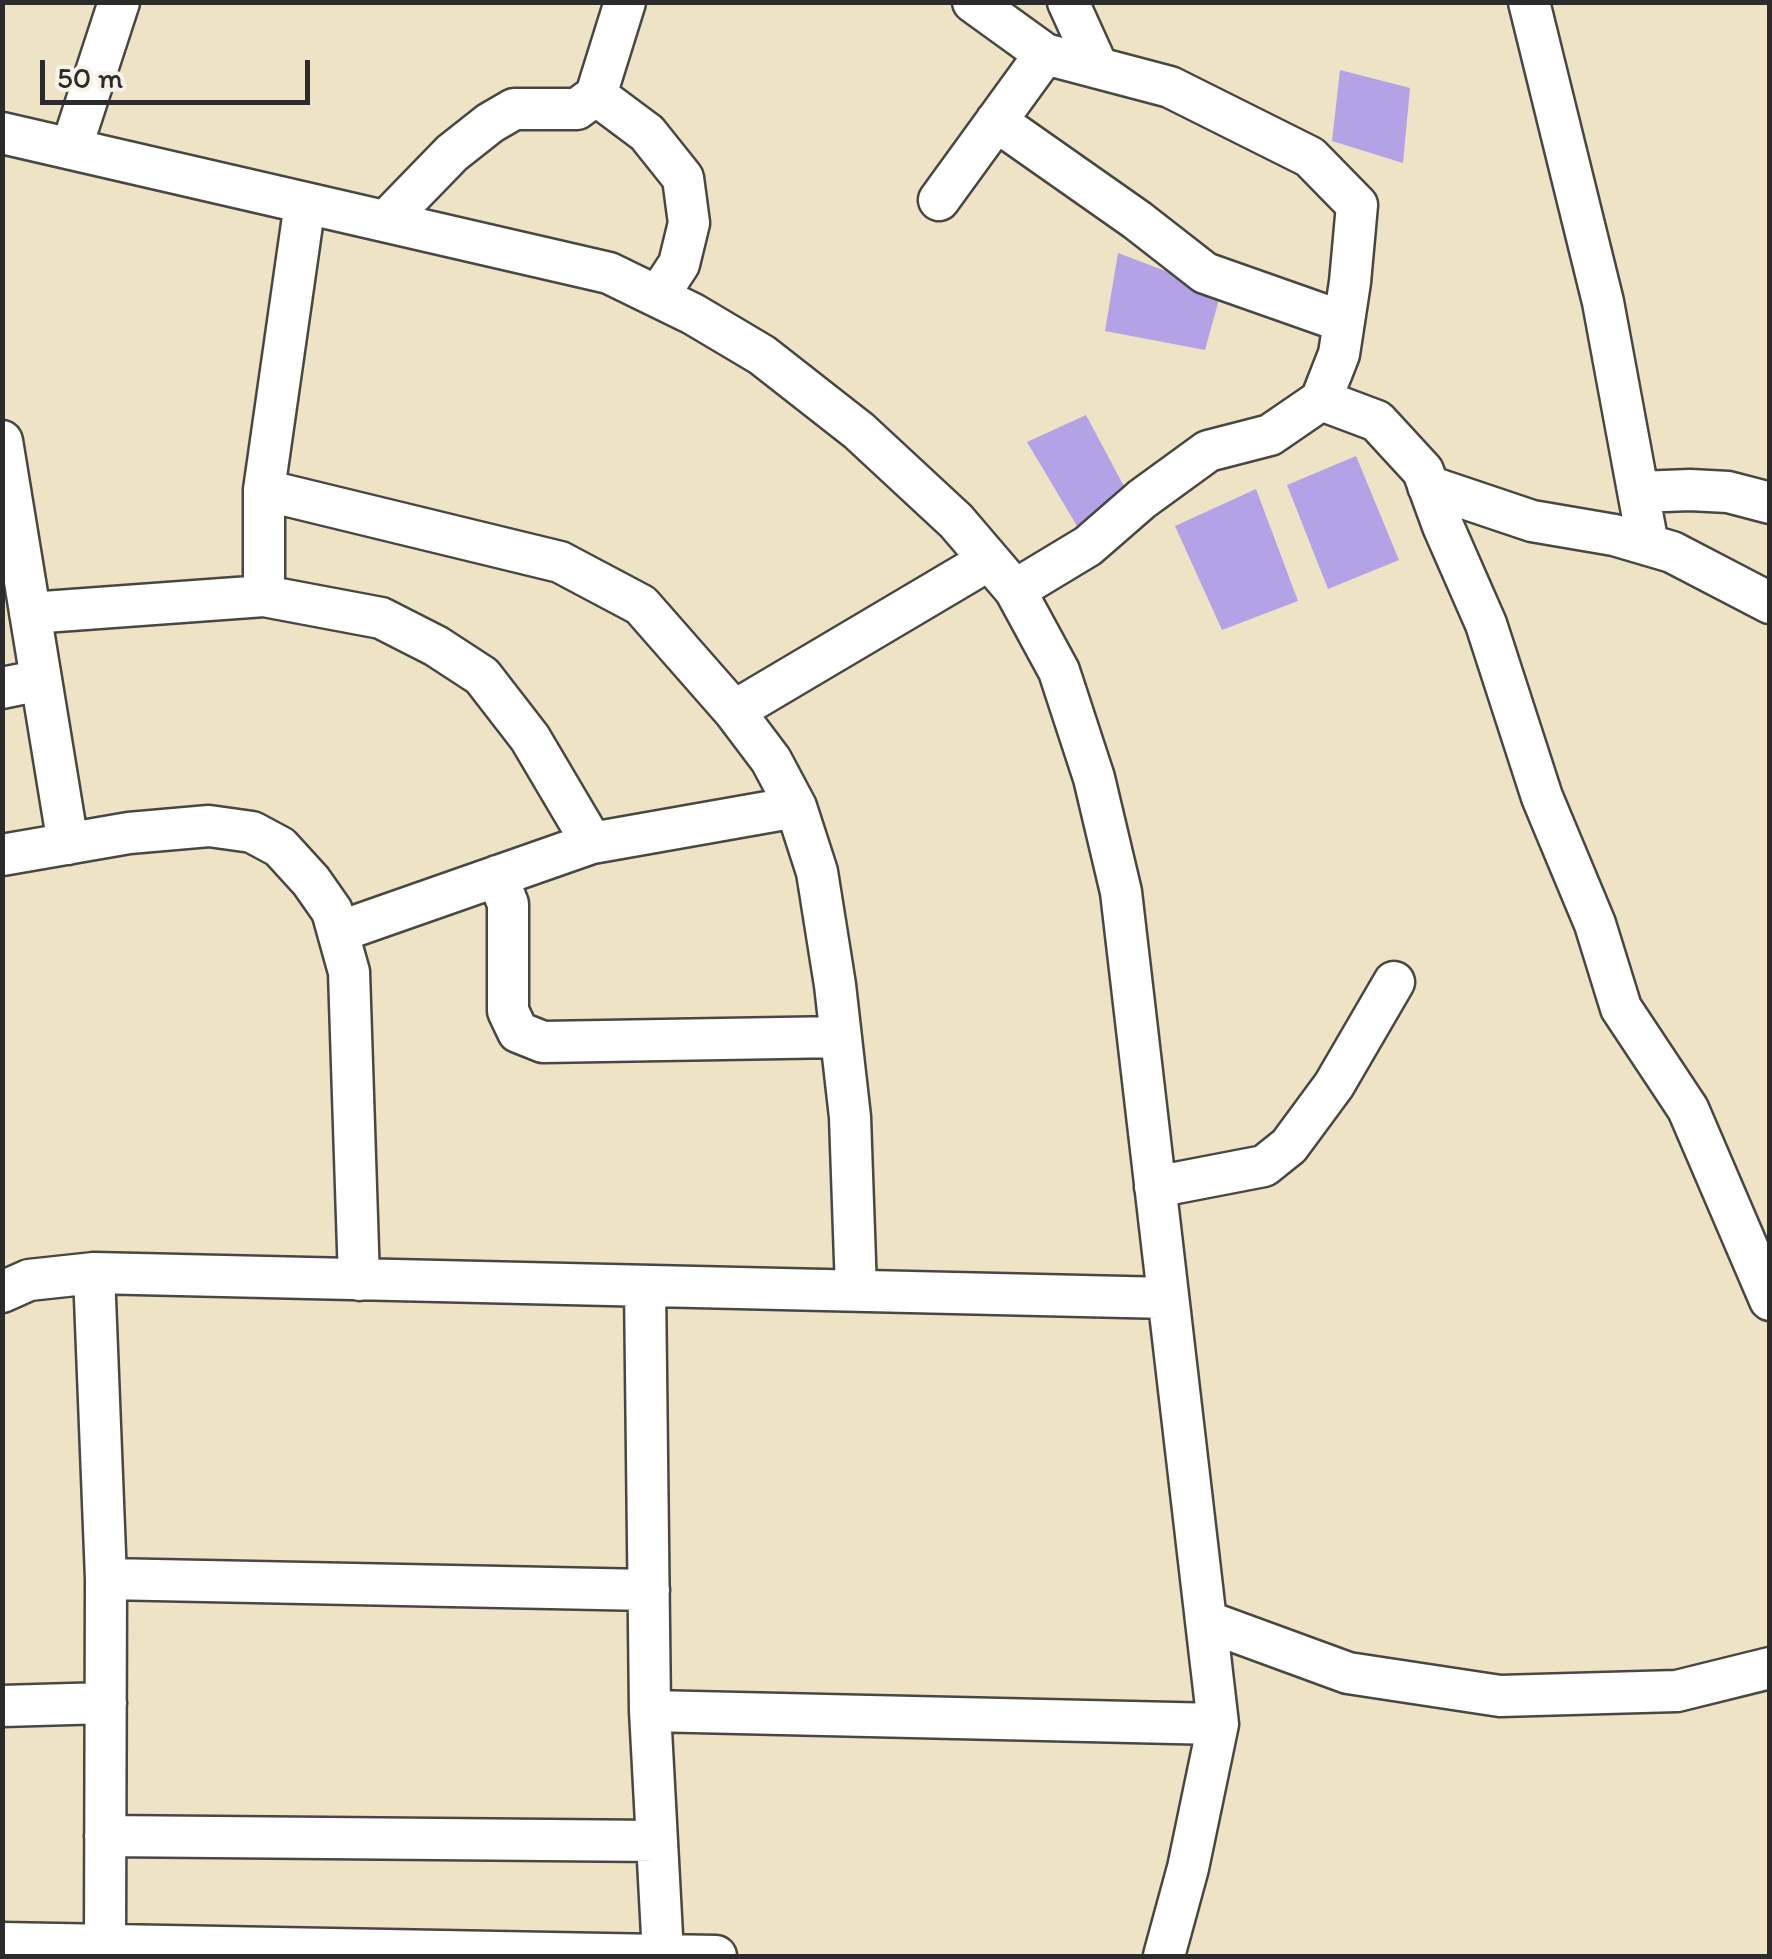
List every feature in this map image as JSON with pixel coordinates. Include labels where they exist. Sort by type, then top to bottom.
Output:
[{"type":"street","points":[[71,148],[119,2]]},
{"type":"street","points":[[386,222],[452,153],[490,123],[514,109],[577,109],[596,94],[625,2]]},
{"type":"street","points":[[973,2],[1044,54],[1170,87],[1310,157],[1357,206],[1344,322],[1338,354],[1321,400],[1270,435],[1208,451],[1142,498],[1088,546],[1015,590]]},
{"type":"street","points":[[1068,2],[1098,68]]},
{"type":"street","points":[[1529,2],[1603,302],[1648,545]]},
{"type":"street","points":[[938,200],[1044,54]]},
{"type":"street","points":[[596,94],[646,133],[684,178],[689,223],[679,264],[658,296]]},
{"type":"street","points":[[996,121],[1138,220],[1206,273],[1344,322]]},
{"type":"street","points":[[2,133],[609,273],[694,314],[762,355],[859,431],[956,521],[1015,590],[1059,671],[1094,778],[1121,892],[1218,1724],[1188,1868],[1164,1956]]},
{"type":"street","points":[[264,596],[264,490],[305,203]]},
{"type":"street","points":[[1321,400],[1377,421],[1423,471],[1442,526],[1486,624],[1542,797],[1595,924],[1621,1008],[1688,1109],[1770,1300]]},
{"type":"street","points":[[3,442],[30,612],[22,684],[68,844]]},
{"type":"street","points":[[1428,486],[1532,522],[1614,534],[1672,552],[1770,603]]},
{"type":"street","points":[[264,490],[560,562],[641,605],[734,711],[771,760],[796,807],[816,872],[850,1116],[856,1290]]},
{"type":"street","points":[[1638,492],[1728,492],[1770,503]]},
{"type":"street","points":[[734,711],[989,560]]},
{"type":"street","points":[[30,612],[264,596],[381,618],[436,646],[482,676],[530,738],[592,843]]},
{"type":"street","points":[[338,932],[592,843],[796,807]]},
{"type":"street","points":[[2,855],[129,834],[209,826],[252,832],[280,847],[311,881],[332,910],[349,972],[359,1280]]},
{"type":"street","points":[[497,876],[508,904],[508,1011],[518,1032],[544,1042],[841,1037]]},
{"type":"street","points":[[1156,1187],[1264,1166],[1289,1146],[1334,1085],[1394,982]]},
{"type":"street","points":[[2,1292],[29,1280],[94,1274],[1168,1298]]},
{"type":"street","points":[[94,1274],[106,1579],[105,1945]]},
{"type":"street","points":[[645,1286],[650,1710],[663,1954]]},
{"type":"street","points":[[106,1579],[649,1590]]},
{"type":"street","points":[[1206,1621],[1348,1673],[1500,1696],[1677,1692],[1770,1668]]},
{"type":"street","points":[[2,1706],[106,1703]]},
{"type":"street","points":[[650,1710],[1218,1724]]},
{"type":"street","points":[[105,1836],[657,1842]]},
{"type":"street","points":[[2,1943],[336,1953],[716,1956]]},
{"type":"building","points":[[1340,70],[1410,88],[1403,163],[1332,141]]},
{"type":"building","points":[[1118,253],[1221,292],[1205,350],[1105,331]]},
{"type":"building","points":[[1086,415],[1134,505],[1080,531],[1027,442]]},
{"type":"building","points":[[1356,456],[1399,560],[1328,589],[1287,485]]},
{"type":"building","points":[[1256,489],[1298,601],[1222,630],[1175,526]]}]
